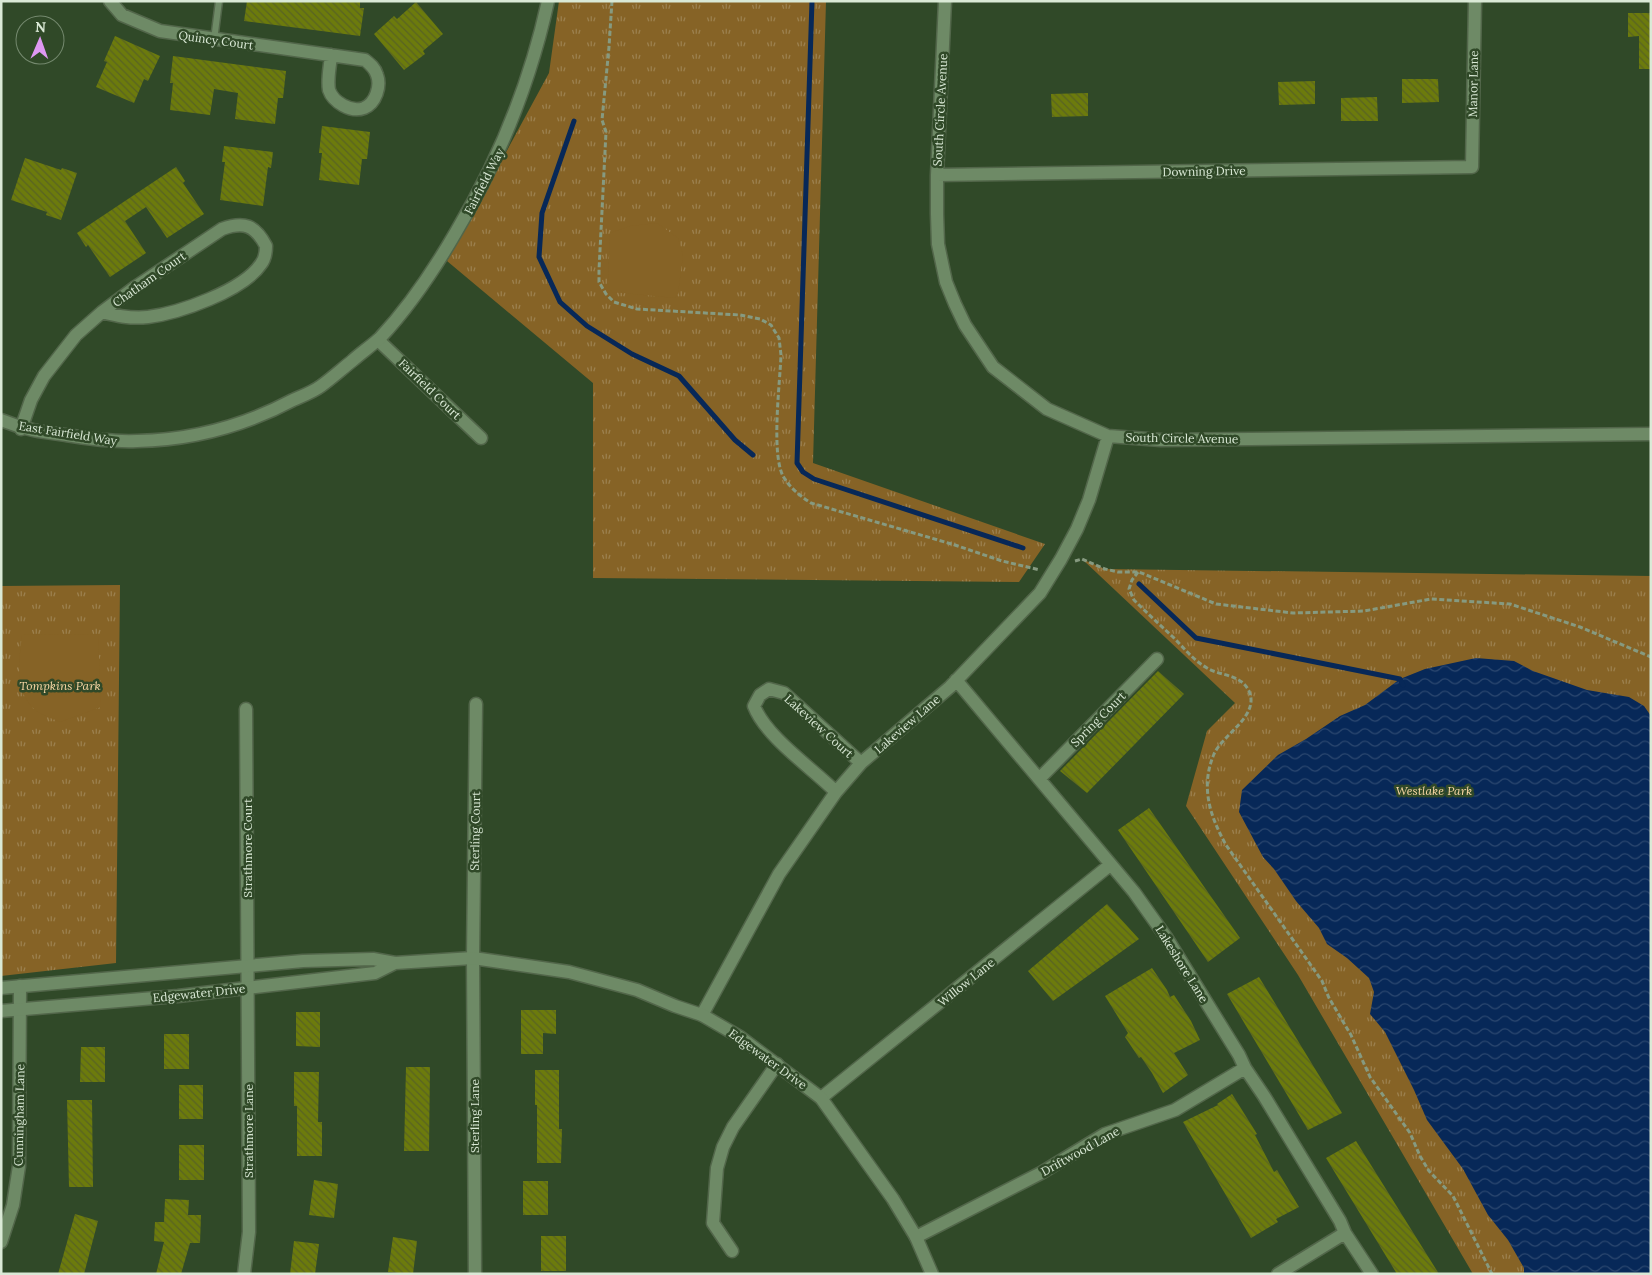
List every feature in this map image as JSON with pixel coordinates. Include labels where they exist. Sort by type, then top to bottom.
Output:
[{"type":"street","name":"Quincy Court","points":[[110,1],[122,15],[160,31],[214,40],[331,55],[365,60],[373,66],[379,83],[374,99],[364,108],[355,109],[344,106],[336,101],[330,92],[328,80],[331,55]]},
{"type":"street","name":"Fairfield Way","points":[[378,340],[412,301],[442,257],[487,176],[522,96],[534,59],[548,1]]},
{"type":"street","name":"South Circle Avenue","points":[[945,1],[937,175],[938,244],[946,282],[971,334],[993,367],[1047,409],[1108,436],[1160,440],[1651,434]]},
{"type":"street","name":"Manor Lane","points":[[1472,167],[1475,1]]},
{"type":"street","name":"Downing Drive","points":[[937,175],[1472,167]]},
{"type":"street","name":"Chatham Court","points":[[21,429],[31,400],[44,376],[76,334],[102,312],[134,288],[222,230],[234,225],[245,225],[254,230],[262,238],[266,246],[265,256],[261,265],[230,289],[204,302],[147,317],[125,318],[102,312]]},
{"type":"street","name":"East Fairfield Way","points":[[1,420],[21,429],[116,442],[160,441],[220,430],[276,409],[321,386],[378,340]]},
{"type":"street","name":"Fairfield Court","points":[[378,340],[481,438]]},
{"type":"street","name":"Lakeview Lane","points":[[702,1015],[779,874],[836,792],[862,763],[956,680],[1040,594],[1077,530],[1089,500],[1108,436]]},
{"type":"street","name":"Spring Court","points":[[1039,779],[1156,659]]},
{"type":"street","name":"Lakeshore Lane","points":[[956,680],[1134,892],[1166,937],[1239,1055],[1244,1068],[1264,1096],[1335,1213],[1345,1233],[1372,1274]]},
{"type":"street","name":"Lakeview Court","points":[[836,792],[759,718],[754,706],[760,696],[769,689],[784,693],[862,763]]},
{"type":"street","name":"Sterling Court","points":[[473,958],[476,704]]},
{"type":"street","name":"Strathmore Court","points":[[246,709],[248,988]]},
{"type":"street","name":"Willow Lane","points":[[821,1098],[1110,865]]},
{"type":"street","name":"Edgewater Drive","points":[[1,988],[303,961],[373,959],[395,963],[473,958],[569,972],[637,990],[702,1015],[740,1037],[821,1098],[893,1199],[916,1237],[932,1274]]},
{"type":"street","name":"Sterling Lane","points":[[473,958],[475,1274]]},
{"type":"street","name":"Edgewater Drive","points":[[1,1011],[178,996],[375,973],[395,963]]},
{"type":"street","name":"Cunningham Lane","points":[[1,1242],[12,1205],[19,1166],[20,986]]},
{"type":"street","name":"Strathmore Lane","points":[[244,1274],[249,1232],[248,988]]},
{"type":"street","points":[[732,1251],[713,1223],[717,1168],[723,1147],[733,1127],[777,1064]]},
{"type":"street","name":"Driftwood Lane","points":[[916,1237],[1041,1173],[1105,1134],[1174,1110],[1244,1068]]},
{"type":"street","points":[[1278,1274],[1345,1233]]},
{"type":"lane","points":[[214,40],[219,1]]},
{"type":"path","points":[[612,1],[602,120],[606,132],[599,282],[606,294],[614,302],[637,309],[740,316],[760,319],[771,325],[779,338],[781,355],[778,459],[783,476],[797,494],[811,503],[955,545],[1002,561],[1040,570],[1082,559],[1105,569],[1118,572],[1139,572],[1216,604],[1293,612],[1364,611],[1431,599],[1510,604],[1580,627],[1651,657]]},
{"type":"path","points":[[1139,572],[1132,580],[1129,589],[1134,600],[1198,663],[1211,671],[1241,680],[1249,692],[1250,707],[1247,716],[1228,734],[1214,754],[1208,778],[1207,800],[1214,823],[1226,845],[1322,981],[1329,998],[1351,1035],[1370,1077],[1410,1133],[1429,1171],[1453,1196],[1492,1274]]},
{"type":"green space","points":[[559,1],[826,1],[813,463],[1045,544],[1019,582],[593,578],[593,383],[447,261],[549,73]]},
{"type":"green space","points":[[657,223],[678,238],[683,255],[678,294],[675,298],[612,292],[608,286],[610,233],[630,226]]},
{"type":"green space","name":"Westlake Park","points":[[1082,559],[1105,569],[1651,576],[1651,1274],[1473,1274],[1298,975],[1186,806],[1207,731],[1235,703]]},
{"type":"green space","name":"Tompkins Park","points":[[120,585],[116,963],[1,976],[1,586]]},
{"type":"green space","points":[[98,634],[101,707],[60,722],[35,710],[28,703],[19,675],[22,635]]},
{"type":"water","name":"Westlake Park","points":[[1476,658],[1514,661],[1533,671],[1587,690],[1629,697],[1644,706],[1651,716],[1651,1274],[1524,1274],[1524,1268],[1508,1240],[1488,1215],[1463,1169],[1427,1120],[1385,1032],[1370,1014],[1374,992],[1369,978],[1347,958],[1327,944],[1319,928],[1263,857],[1239,812],[1242,790],[1278,755],[1340,716],[1365,705],[1400,679],[1425,669]]},
{"type":"building","points":[[247,1],[360,1],[360,8],[364,8],[360,36],[244,21]]},
{"type":"building","points":[[416,2],[443,34],[423,51],[425,54],[404,70],[374,34],[394,16],[397,19]]},
{"type":"building","points":[[1628,13],[1651,13],[1651,69],[1639,69],[1639,36],[1628,37]]},
{"type":"building","points":[[115,36],[160,56],[148,81],[144,79],[134,103],[96,87],[107,62],[104,61]]},
{"type":"building","points":[[173,56],[286,71],[283,98],[278,98],[275,124],[235,119],[238,93],[214,89],[210,115],[170,110]]},
{"type":"building","points":[[1402,79],[1438,79],[1439,102],[1402,103]]},
{"type":"building","points":[[1315,81],[1315,104],[1279,105],[1278,82]]},
{"type":"building","points":[[1088,93],[1088,116],[1052,117],[1051,94]]},
{"type":"building","points":[[1377,97],[1378,121],[1341,121],[1341,98]]},
{"type":"building","points":[[322,126],[370,132],[367,159],[362,159],[359,185],[319,180]]},
{"type":"building","points":[[224,146],[273,152],[271,168],[268,167],[263,206],[220,200],[225,162],[222,162]]},
{"type":"building","points":[[25,158],[61,170],[62,168],[77,173],[61,220],[46,215],[47,212],[11,200]]},
{"type":"building","points":[[176,167],[185,181],[183,183],[204,214],[167,238],[146,207],[125,221],[146,253],[110,277],[88,245],[86,247],[77,233]]},
{"type":"building","points":[[1158,671],[1184,694],[1087,793],[1060,771]]},
{"type":"building","points":[[1149,808],[1240,938],[1208,962],[1118,830]]},
{"type":"building","points":[[1107,904],[1139,939],[1053,1001],[1028,971]]},
{"type":"building","points":[[1152,968],[1170,997],[1174,995],[1191,1021],[1200,1040],[1174,1053],[1188,1075],[1163,1093],[1152,1073],[1125,1037],[1128,1033],[1105,996]]},
{"type":"building","points":[[1259,977],[1342,1113],[1308,1130],[1227,994]]},
{"type":"building","points":[[521,1010],[556,1010],[556,1034],[543,1033],[543,1054],[521,1054]]},
{"type":"building","points":[[296,1012],[320,1012],[320,1047],[296,1046]]},
{"type":"building","points":[[164,1034],[189,1034],[189,1069],[164,1069]]},
{"type":"building","points":[[81,1047],[105,1047],[105,1082],[80,1082]]},
{"type":"building","points":[[406,1067],[430,1067],[429,1151],[404,1151]]},
{"type":"building","points":[[535,1070],[559,1070],[559,1129],[562,1129],[561,1163],[537,1163]]},
{"type":"building","points":[[294,1072],[319,1072],[318,1122],[322,1122],[322,1156],[297,1156],[297,1106],[294,1106]]},
{"type":"building","points":[[179,1085],[203,1085],[203,1119],[179,1119]]},
{"type":"building","points":[[1232,1094],[1257,1134],[1255,1135],[1274,1172],[1277,1170],[1299,1207],[1276,1219],[1278,1222],[1251,1238],[1183,1122],[1218,1105]]},
{"type":"building","points":[[67,1100],[92,1100],[93,1187],[69,1187]]},
{"type":"building","points":[[1356,1141],[1439,1274],[1397,1274],[1326,1158]]},
{"type":"building","points":[[179,1145],[204,1145],[204,1180],[179,1180]]},
{"type":"building","points":[[314,1180],[338,1184],[334,1218],[309,1215]]},
{"type":"building","points":[[523,1181],[548,1181],[548,1215],[523,1215]]},
{"type":"building","points":[[165,1199],[189,1200],[188,1215],[201,1215],[200,1243],[190,1243],[181,1274],[156,1274],[164,1242],[154,1241],[155,1222],[164,1222]]},
{"type":"building","points":[[75,1214],[98,1221],[84,1274],[58,1274]]},
{"type":"building","points":[[541,1236],[566,1236],[566,1271],[541,1271]]},
{"type":"building","points":[[393,1237],[417,1241],[413,1274],[388,1272]]},
{"type":"building","points":[[294,1241],[319,1244],[315,1274],[290,1274]]},
{"type":"waterway","points":[[812,1],[797,463],[803,472],[814,479],[1023,548]]},
{"type":"waterway","points":[[574,121],[542,213],[539,257],[560,302],[587,326],[632,354],[679,376],[735,440],[753,455]]},
{"type":"waterway","points":[[1139,584],[1196,638],[1400,679],[1403,685]]}]
